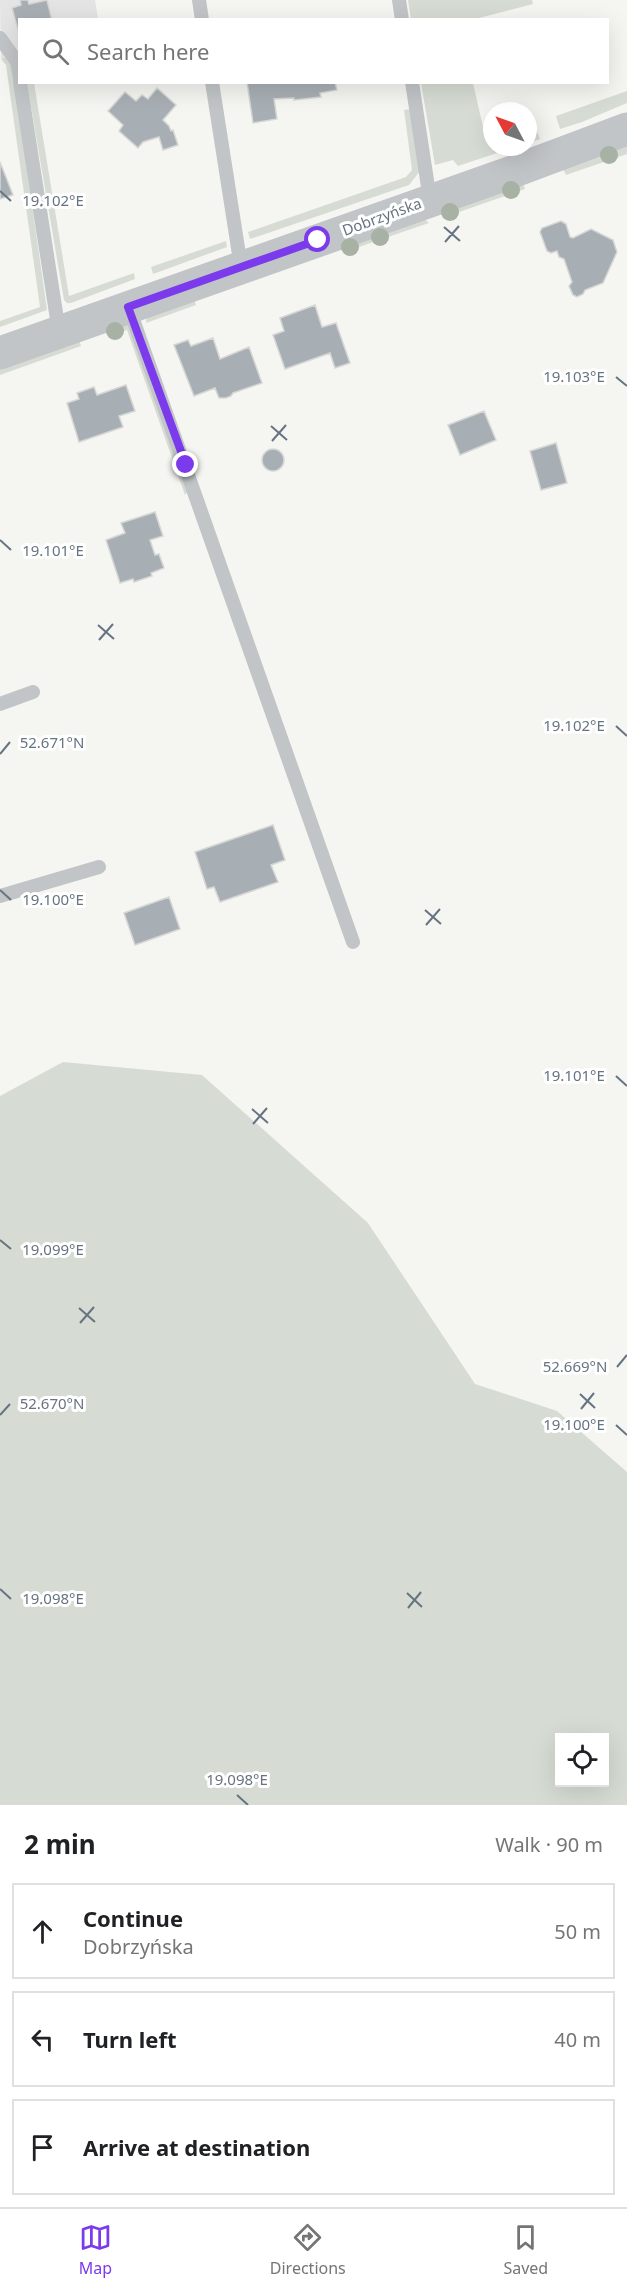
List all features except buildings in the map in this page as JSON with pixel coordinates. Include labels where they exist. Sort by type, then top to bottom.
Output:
[{"type":"street","name":"Dobrzyńska","points":[[0,353],[627,129]]},
{"type":"lane","points":[[199,0],[202,18]]},
{"type":"lane","points":[[399,0],[402,18]]},
{"type":"lane","points":[[0,38],[17,62],[18,67]]},
{"type":"lane","points":[[20,84],[59,332]]},
{"type":"lane","points":[[212,84],[241,267]]},
{"type":"lane","points":[[412,84],[430,200]]},
{"type":"lane","points":[[128,307],[353,942]]},
{"type":"lane","points":[[0,704],[33,692]]},
{"type":"lane","points":[[0,896],[99,867]]},
{"type":"shaded area","points":[[0,0],[95,0],[98,18],[18,18],[18,55],[1,59]]},
{"type":"shaded area","points":[[408,0],[532,0],[533,4],[479,18],[411,18]]},
{"type":"shaded area","points":[[7,57],[12,64],[47,310],[0,327],[0,321],[40,307],[6,65],[1,59]]},
{"type":"shaded area","points":[[27,84],[34,84],[69,296],[134,273],[135,279],[71,303],[64,300]]},
{"type":"shaded area","points":[[421,84],[473,84],[483,127],[483,156],[488,156],[458,166],[453,160],[435,165]]},
{"type":"shaded area","points":[[627,91],[627,103],[560,129],[556,116]]},
{"type":"shaded area","points":[[410,109],[420,171],[409,185],[250,239],[248,232],[406,177],[412,170],[404,110]]},
{"type":"shaded area","points":[[627,144],[627,154],[566,175],[562,167]]},
{"type":"shaded area","points":[[522,180],[525,189],[442,218],[445,207]]},
{"type":"shaded area","points":[[421,216],[429,223],[347,251],[343,243]]},
{"type":"shaded area","points":[[226,241],[227,247],[153,274],[151,267]]},
{"type":"shaded area","points":[[192,294],[196,305],[146,323],[147,315]]},
{"type":"shaded area","points":[[114,324],[129,325],[189,489],[185,495],[127,330],[112,335]]},
{"type":"shaded area","points":[[77,335],[81,346],[0,375],[0,361]]},
{"type":"shaded area","points":[[63,1062],[202,1075],[368,1223],[475,1384],[557,1411],[627,1472],[627,1805],[0,1805],[0,1096]]},
{"type":"route","points":[[186,465],[128,307],[318,240]]}]
